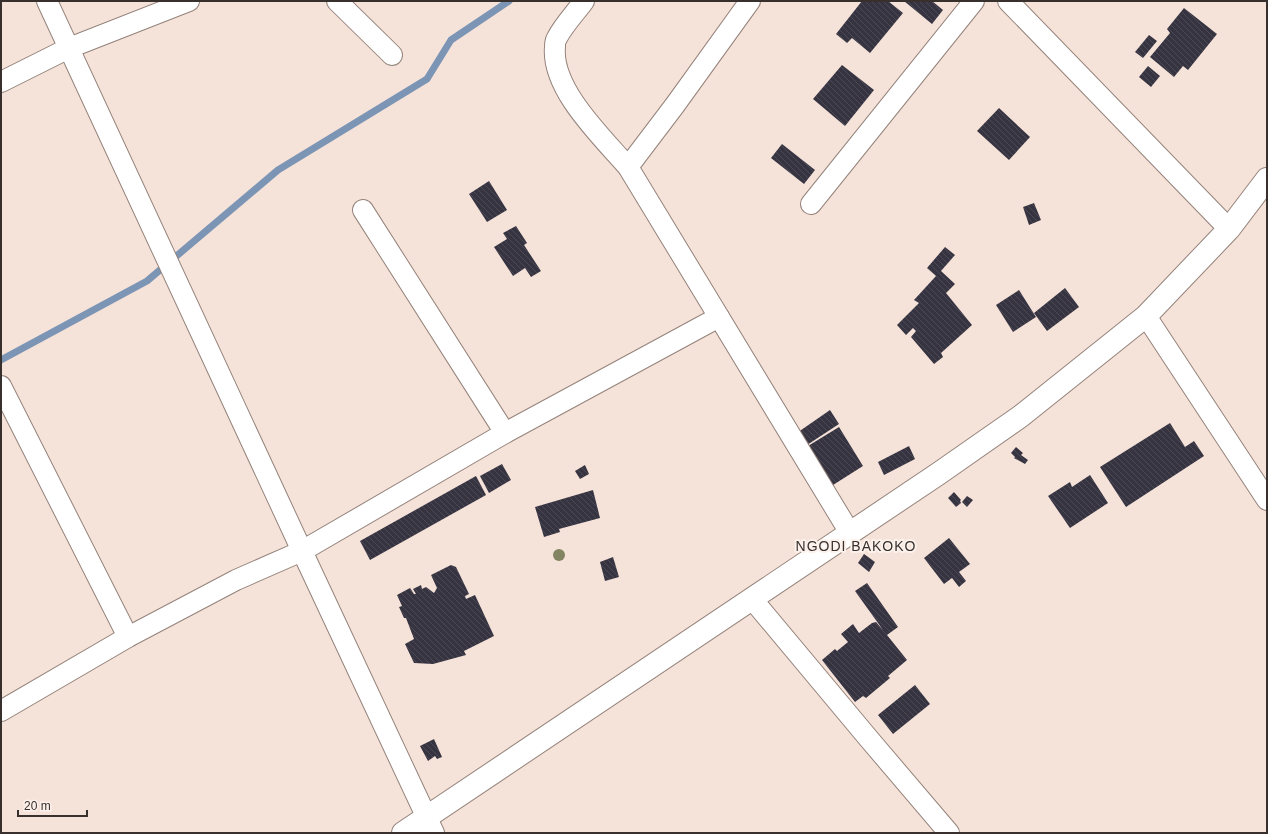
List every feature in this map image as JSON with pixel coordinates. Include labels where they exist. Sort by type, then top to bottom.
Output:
[{"type":"main road","points":[[403,833],[430,825],[752,599],[1021,416],[1146,316],[1229,229],[1267,179]]},
{"type":"street","points":[[47,1],[430,825]]},
{"type":"street","points":[[1,82],[69,48],[189,1]]},
{"type":"street","points":[[337,1],[392,55]]},
{"type":"street","points":[[584,1],[556,39],[554,58],[563,84],[574,102],[628,167],[850,533]]},
{"type":"street","points":[[628,167],[750,1]]},
{"type":"street","points":[[811,204],[974,1]]},
{"type":"street","points":[[1008,1],[1229,229]]},
{"type":"street","points":[[363,210],[505,433]]},
{"type":"street","points":[[1146,316],[1267,500]]},
{"type":"street","points":[[1,711],[128,638],[236,580],[302,551],[505,433],[719,317]]},
{"type":"street","points":[[1,386],[128,638]]},
{"type":"street","points":[[752,599],[869,740],[950,833]]},
{"type":"building","points":[[862,1],[888,1],[903,13],[870,53],[852,38],[847,43],[836,34]]},
{"type":"building","points":[[904,1],[932,1],[943,10],[932,24]]},
{"type":"building","points":[[1184,8],[1217,34],[1188,70],[1183,66],[1174,77],[1150,57],[1170,33],[1167,29]]},
{"type":"building","points":[[1149,35],[1157,41],[1143,58],[1135,52]]},
{"type":"building","points":[[842,65],[874,90],[845,126],[813,99]]},
{"type":"building","points":[[1148,66],[1160,76],[1151,87],[1139,77]]},
{"type":"building","points":[[999,108],[1030,137],[1009,160],[977,131]]},
{"type":"building","points":[[782,144],[815,170],[804,184],[771,158]]},
{"type":"building","points":[[489,181],[507,210],[487,222],[469,194]]},
{"type":"building","points":[[1034,203],[1041,220],[1029,225],[1023,207]]},
{"type":"building","points":[[516,226],[527,243],[524,245],[541,271],[531,277],[525,268],[513,276],[494,247],[507,239],[503,233]]},
{"type":"building","points":[[945,247],[955,255],[941,271],[955,284],[946,293],[972,325],[941,353],[943,357],[934,364],[911,337],[916,331],[913,328],[906,335],[897,325],[919,303],[914,300],[936,276],[927,268]]},
{"type":"building","points":[[1065,288],[1079,307],[1047,331],[1034,313]]},
{"type":"building","points":[[1019,290],[1036,317],[1013,332],[996,305]]},
{"type":"building","points":[[830,410],[839,424],[807,445],[794,435]]},
{"type":"building","points":[[1170,423],[1185,447],[1194,441],[1204,456],[1126,507],[1100,467]]},
{"type":"building","points":[[839,427],[863,466],[833,485],[808,446]]},
{"type":"building","points":[[909,446],[915,459],[884,475],[878,462]]},
{"type":"building","points":[[1016,447],[1023,453],[1021,455],[1028,460],[1025,464],[1014,458],[1015,457],[1011,453]]},
{"type":"building","points":[[502,464],[511,480],[489,493],[480,476]]},
{"type":"building","points":[[585,465],[589,474],[580,479],[575,471]]},
{"type":"building","points":[[1090,475],[1108,503],[1070,528],[1048,496],[1070,482],[1072,487]]},
{"type":"building","points":[[476,476],[486,495],[370,560],[360,541]]},
{"type":"building","points":[[593,490],[600,518],[559,529],[560,532],[544,537],[535,507]]},
{"type":"building","points":[[954,492],[961,500],[961,503],[956,507],[948,498]]},
{"type":"building","points":[[967,496],[973,500],[967,507],[962,502]]},
{"type":"building","points":[[949,538],[970,564],[959,572],[966,581],[959,587],[952,578],[944,584],[924,558]]},
{"type":"building","points":[[864,554],[875,562],[869,572],[858,563]]},
{"type":"building","points":[[613,557],[619,577],[605,581],[600,562]]},
{"type":"building","points":[[451,565],[456,567],[469,594],[465,596],[466,599],[475,595],[494,636],[464,651],[466,655],[433,664],[414,663],[405,644],[414,639],[406,618],[404,618],[399,607],[402,606],[397,595],[410,588],[414,594],[416,594],[413,589],[421,585],[422,589],[426,587],[434,593],[437,588],[431,575]]},
{"type":"building","points":[[867,583],[898,627],[887,635],[907,660],[888,676],[890,678],[866,698],[863,696],[855,702],[822,660],[835,649],[837,651],[848,642],[841,634],[853,624],[859,633],[872,623],[876,622],[883,630],[855,591]]},
{"type":"building","points":[[915,685],[930,704],[893,734],[878,715]]},
{"type":"building","points":[[434,739],[442,757],[437,759],[435,756],[428,761],[420,746]]},
{"type":"waterway","points":[[1,360],[147,281],[278,170],[427,79],[451,40],[509,1]]},
{"type":"district","name":"NGODI BAKOKO","points":[[856,546]]}]
